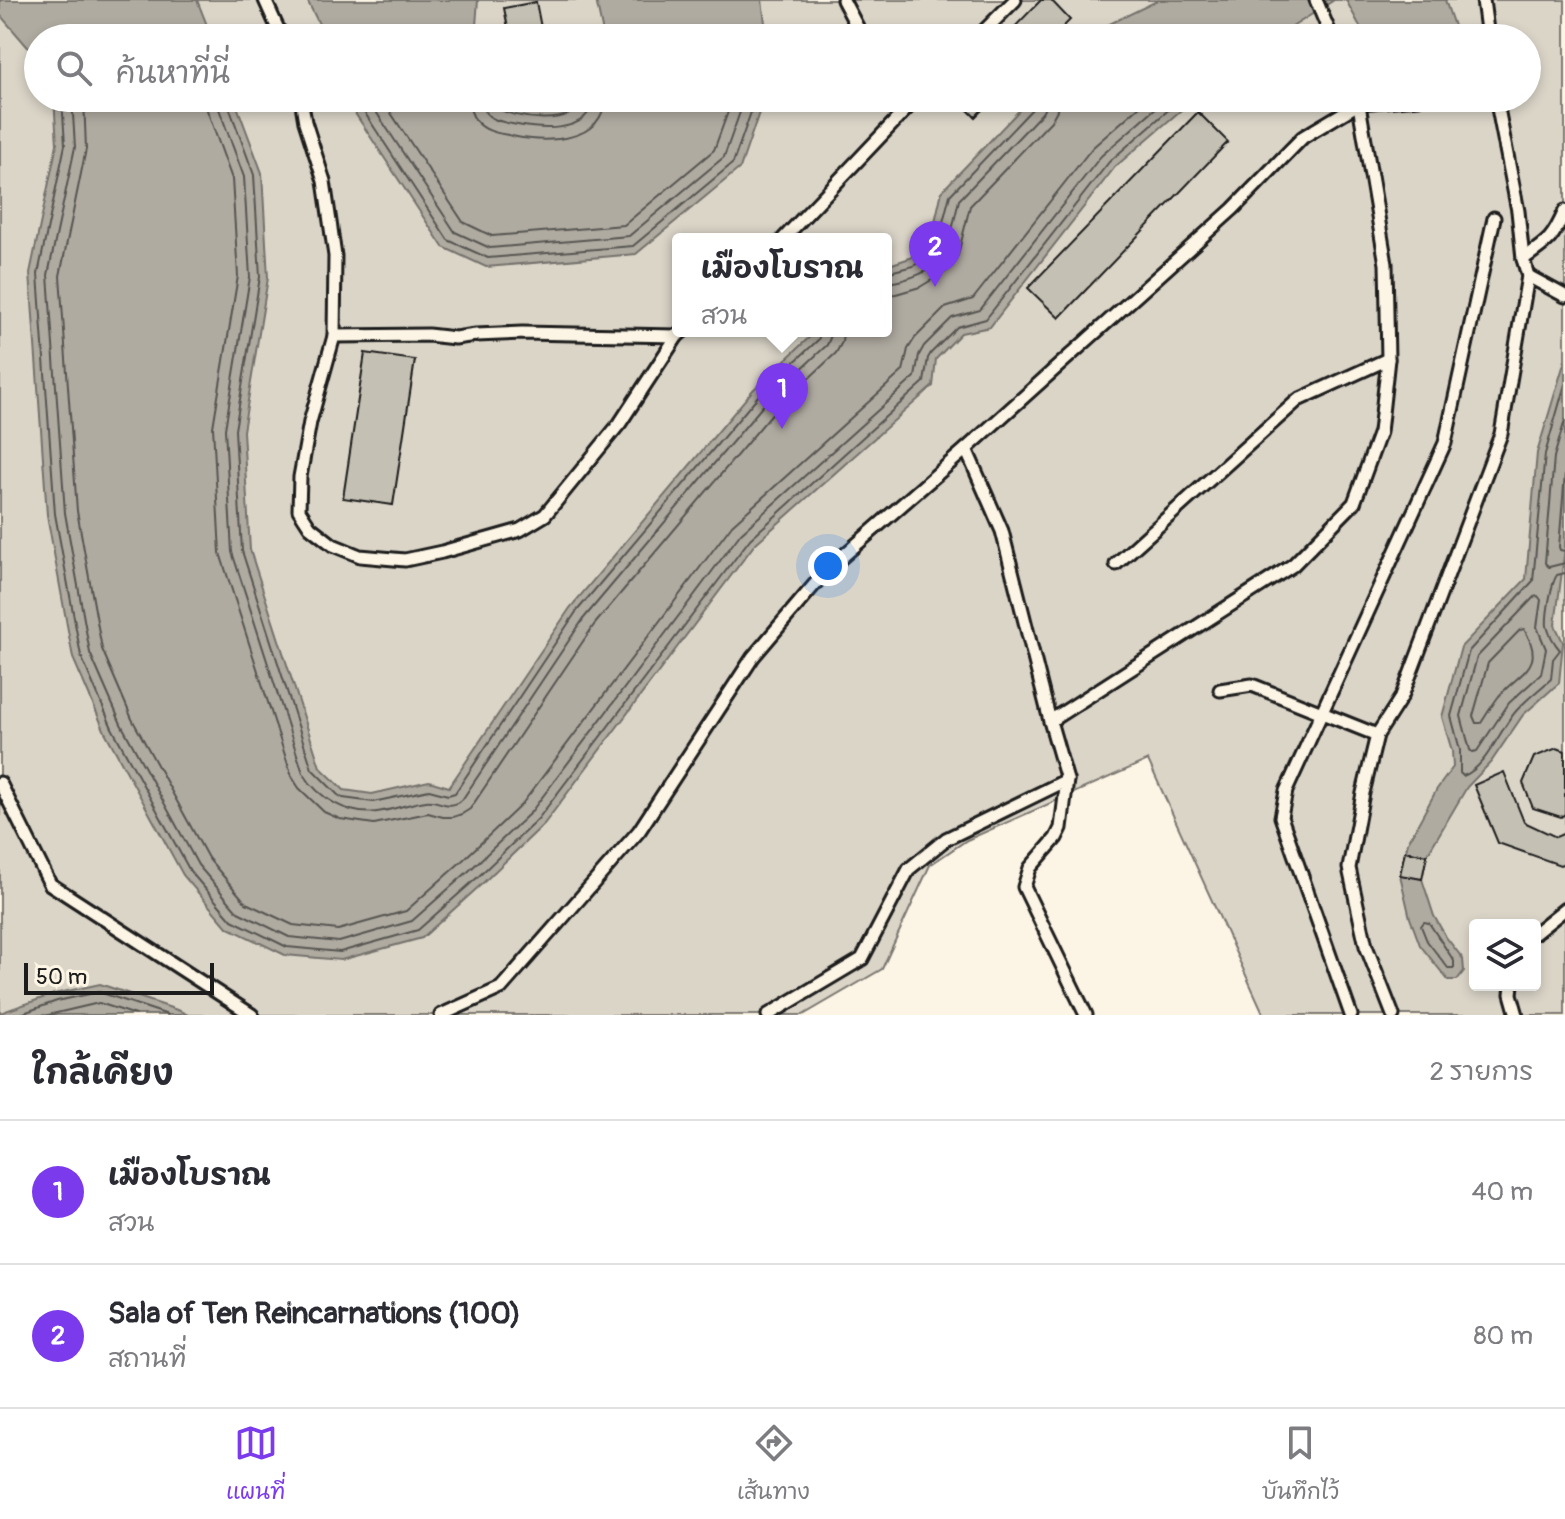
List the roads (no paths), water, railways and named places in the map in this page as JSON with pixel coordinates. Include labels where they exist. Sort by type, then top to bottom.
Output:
[{"type":"lane","points":[[265,0],[276,24]]},
{"type":"lane","points":[[843,0],[856,24]]},
{"type":"lane","points":[[991,24],[1015,0]]},
{"type":"lane","points":[[1316,0],[1326,24]]},
{"type":"lane","points":[[1483,0],[1486,24]]},
{"type":"lane","points":[[303,112],[324,181],[335,256],[334,336],[310,422],[300,477],[299,510],[310,527],[333,545],[360,556],[405,560],[520,530],[545,515],[620,423],[677,337]]},
{"type":"lane","points":[[441,1015],[501,988],[639,831],[753,657],[826,571],[1233,209],[1303,137],[1342,112]]},
{"type":"lane","points":[[1050,721],[1293,565],[1354,503],[1380,432],[1388,359],[1386,264],[1361,112]]},
{"type":"lane","points":[[1393,1015],[1366,946],[1349,868],[1377,735],[1402,696],[1501,434],[1528,276],[1499,112]]},
{"type":"lane","points":[[789,233],[902,113]]},
{"type":"lane","points":[[1523,259],[1548,242],[1565,211]]},
{"type":"lane","points":[[1351,1015],[1281,817],[1286,791],[1445,443],[1494,218]]},
{"type":"lane","points":[[1528,276],[1565,296]]},
{"type":"lane","points":[[334,336],[428,335],[455,338],[522,333],[672,333]]},
{"type":"lane","points":[[1116,564],[1298,400],[1388,359]]},
{"type":"lane","points":[[966,449],[1002,531],[1067,780],[1061,828],[1030,868],[1024,887],[1086,1015]]},
{"type":"lane","points":[[1220,690],[1252,685],[1377,735]]},
{"type":"lane","points":[[768,1015],[862,959],[909,869],[946,839],[1067,780]]},
{"type":"lane","points":[[0,783],[50,884],[252,1015]]},
{"type":"lane","points":[[1541,928],[1565,909]]},
{"type":"lane","points":[[1511,991],[1517,1015]]},
{"type":"water","points":[[0,0],[197,0],[206,24],[24,24],[24,43],[0,15]]},
{"type":"water","points":[[307,0],[478,0],[476,24],[319,24]]},
{"type":"water","points":[[596,0],[762,0],[765,24],[601,24]]},
{"type":"water","points":[[1159,0],[1334,0],[1297,24],[1109,24]]},
{"type":"water","points":[[1346,0],[1445,0],[1453,24],[1359,24]]},
{"type":"water","points":[[55,112],[239,112],[262,173],[268,278],[243,431],[250,550],[320,767],[344,790],[372,794],[429,781],[449,787],[570,608],[753,390],[810,337],[892,337],[892,264],[929,248],[942,191],[1018,112],[1179,112],[1115,167],[990,327],[961,333],[936,359],[933,386],[755,544],[544,824],[422,938],[341,960],[285,955],[227,927],[183,875],[105,732],[73,658],[47,515],[30,273],[57,144]]},
{"type":"water","points":[[354,112],[759,112],[740,168],[636,254],[486,267],[443,247]]},
{"type":"water","points":[[1565,360],[1565,548],[1555,625],[1563,642],[1559,683],[1523,715],[1491,762],[1467,787],[1427,855],[1422,879],[1434,916],[1463,959],[1464,971],[1457,980],[1448,980],[1420,945],[1400,875],[1408,842],[1437,789],[1453,767],[1452,751],[1442,717],[1461,647],[1526,579],[1537,453]]},
{"type":"water","points":[[100,984],[188,1015],[0,1015],[54,994]]},
{"type":"place","name":"Sala of Ten Reincarnations (100)","points":[[935,287]]},
{"type":"place","name":"เมืองโบราณ","points":[[782,429]]}]
